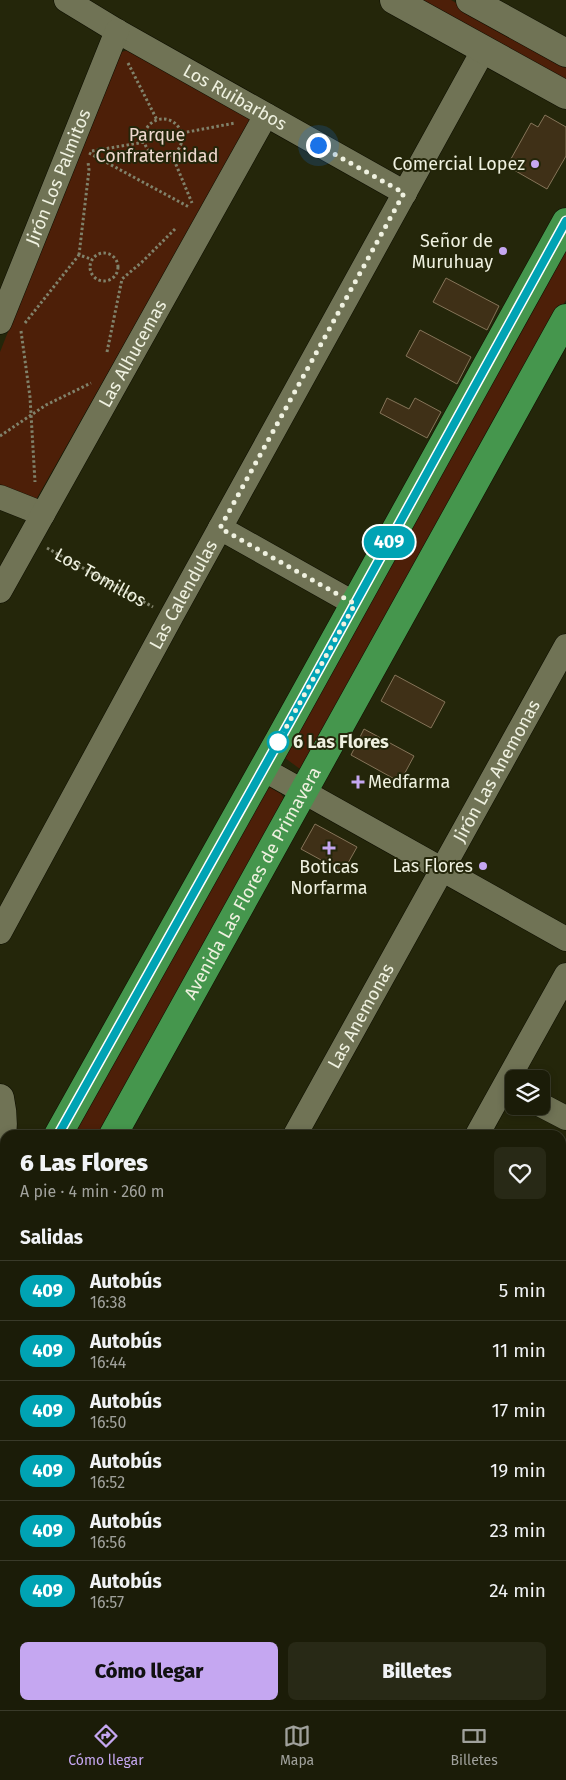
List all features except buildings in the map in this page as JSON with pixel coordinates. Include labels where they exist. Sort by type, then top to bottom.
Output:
[{"type":"main road","points":[[61,1130],[566,222]]},
{"type":"main road","name":"Avenida Las Flores de Primavera","points":[[116,1130],[305,792],[566,318]]},
{"type":"street","name":"Los Ruibarbos","points":[[66,0],[117,31],[404,193]]},
{"type":"street","points":[[394,0],[566,95]]},
{"type":"street","points":[[470,0],[566,54]]},
{"type":"street","name":"Jirón Los Palmitos","points":[[0,322],[117,31]]},
{"type":"street","name":"Las Calendulas","points":[[0,932],[484,49]]},
{"type":"street","name":"Las Alhucemas","points":[[0,591],[266,115]]},
{"type":"street","points":[[0,497],[43,514]]},
{"type":"street","points":[[220,528],[355,604]]},
{"type":"street","name":"Jirón Las Anemonas","points":[[426,897],[566,646]]},
{"type":"street","points":[[263,769],[566,939]]},
{"type":"street","name":"Las Anemonas","points":[[298,1130],[426,897]]},
{"type":"street","points":[[518,1070],[566,975]]},
{"type":"street","points":[[480,1130],[505,1093]]},
{"type":"street","points":[[0,1098],[4,1115],[3,1130]]},
{"type":"street","points":[[550,1109],[566,1118]]},
{"type":"path","points":[[126,61],[157,120]]},
{"type":"path","points":[[157,120],[172,122],[178,126],[182,133],[183,140],[181,146],[172,155],[165,157],[157,156],[150,152],[145,142],[146,131],[157,120]]},
{"type":"path","points":[[182,133],[243,121]]},
{"type":"path","points":[[87,152],[145,142]]},
{"type":"path","points":[[87,152],[194,210],[172,155]]},
{"type":"path","points":[[35,488],[31,415],[20,326],[25,323],[79,255],[89,170],[87,152]]},
{"type":"path","points":[[106,358],[122,279],[181,223]]},
{"type":"path","points":[[102,252],[113,256],[117,261],[118,268],[112,279],[106,281],[93,277],[90,271],[91,259],[96,254],[102,252]]},
{"type":"path","points":[[79,255],[91,259]]},
{"type":"path","points":[[115,275],[122,279]]},
{"type":"path","points":[[0,436],[46,405],[94,381]]},
{"type":"path","name":"Los Tomillos","points":[[29,538],[171,617]]},
{"type":"green space","points":[[407,0],[451,0],[566,64],[566,89]]},
{"type":"green space","name":"Parque Confraternidad","points":[[132,49],[252,118],[37,498],[24,499],[0,487],[0,352],[118,53]]},
{"type":"green space","points":[[566,248],[566,300],[307,764],[304,768],[300,769],[285,758]]},
{"type":"green space","points":[[269,787],[281,794],[285,800],[106,1130],[77,1130],[261,793],[264,788]]},
{"type":"bus line","name":"409","points":[[61,1130],[298,707],[566,221]]},
{"type":"place","name":"Comercial Lopez","points":[[535,164]]},
{"type":"place","name":"Señor de Muruhuay","points":[[503,251]]},
{"type":"place","name":"6 Las Flores","points":[[278,742]]},
{"type":"place","name":"Medfarma","points":[[358,782]]},
{"type":"place","name":"Boticas Norfarma","points":[[329,848]]},
{"type":"place","name":"Las Flores","points":[[483,866]]},
{"type":"route","points":[[278,742],[355,604],[220,528],[404,193],[318,145]]}]
